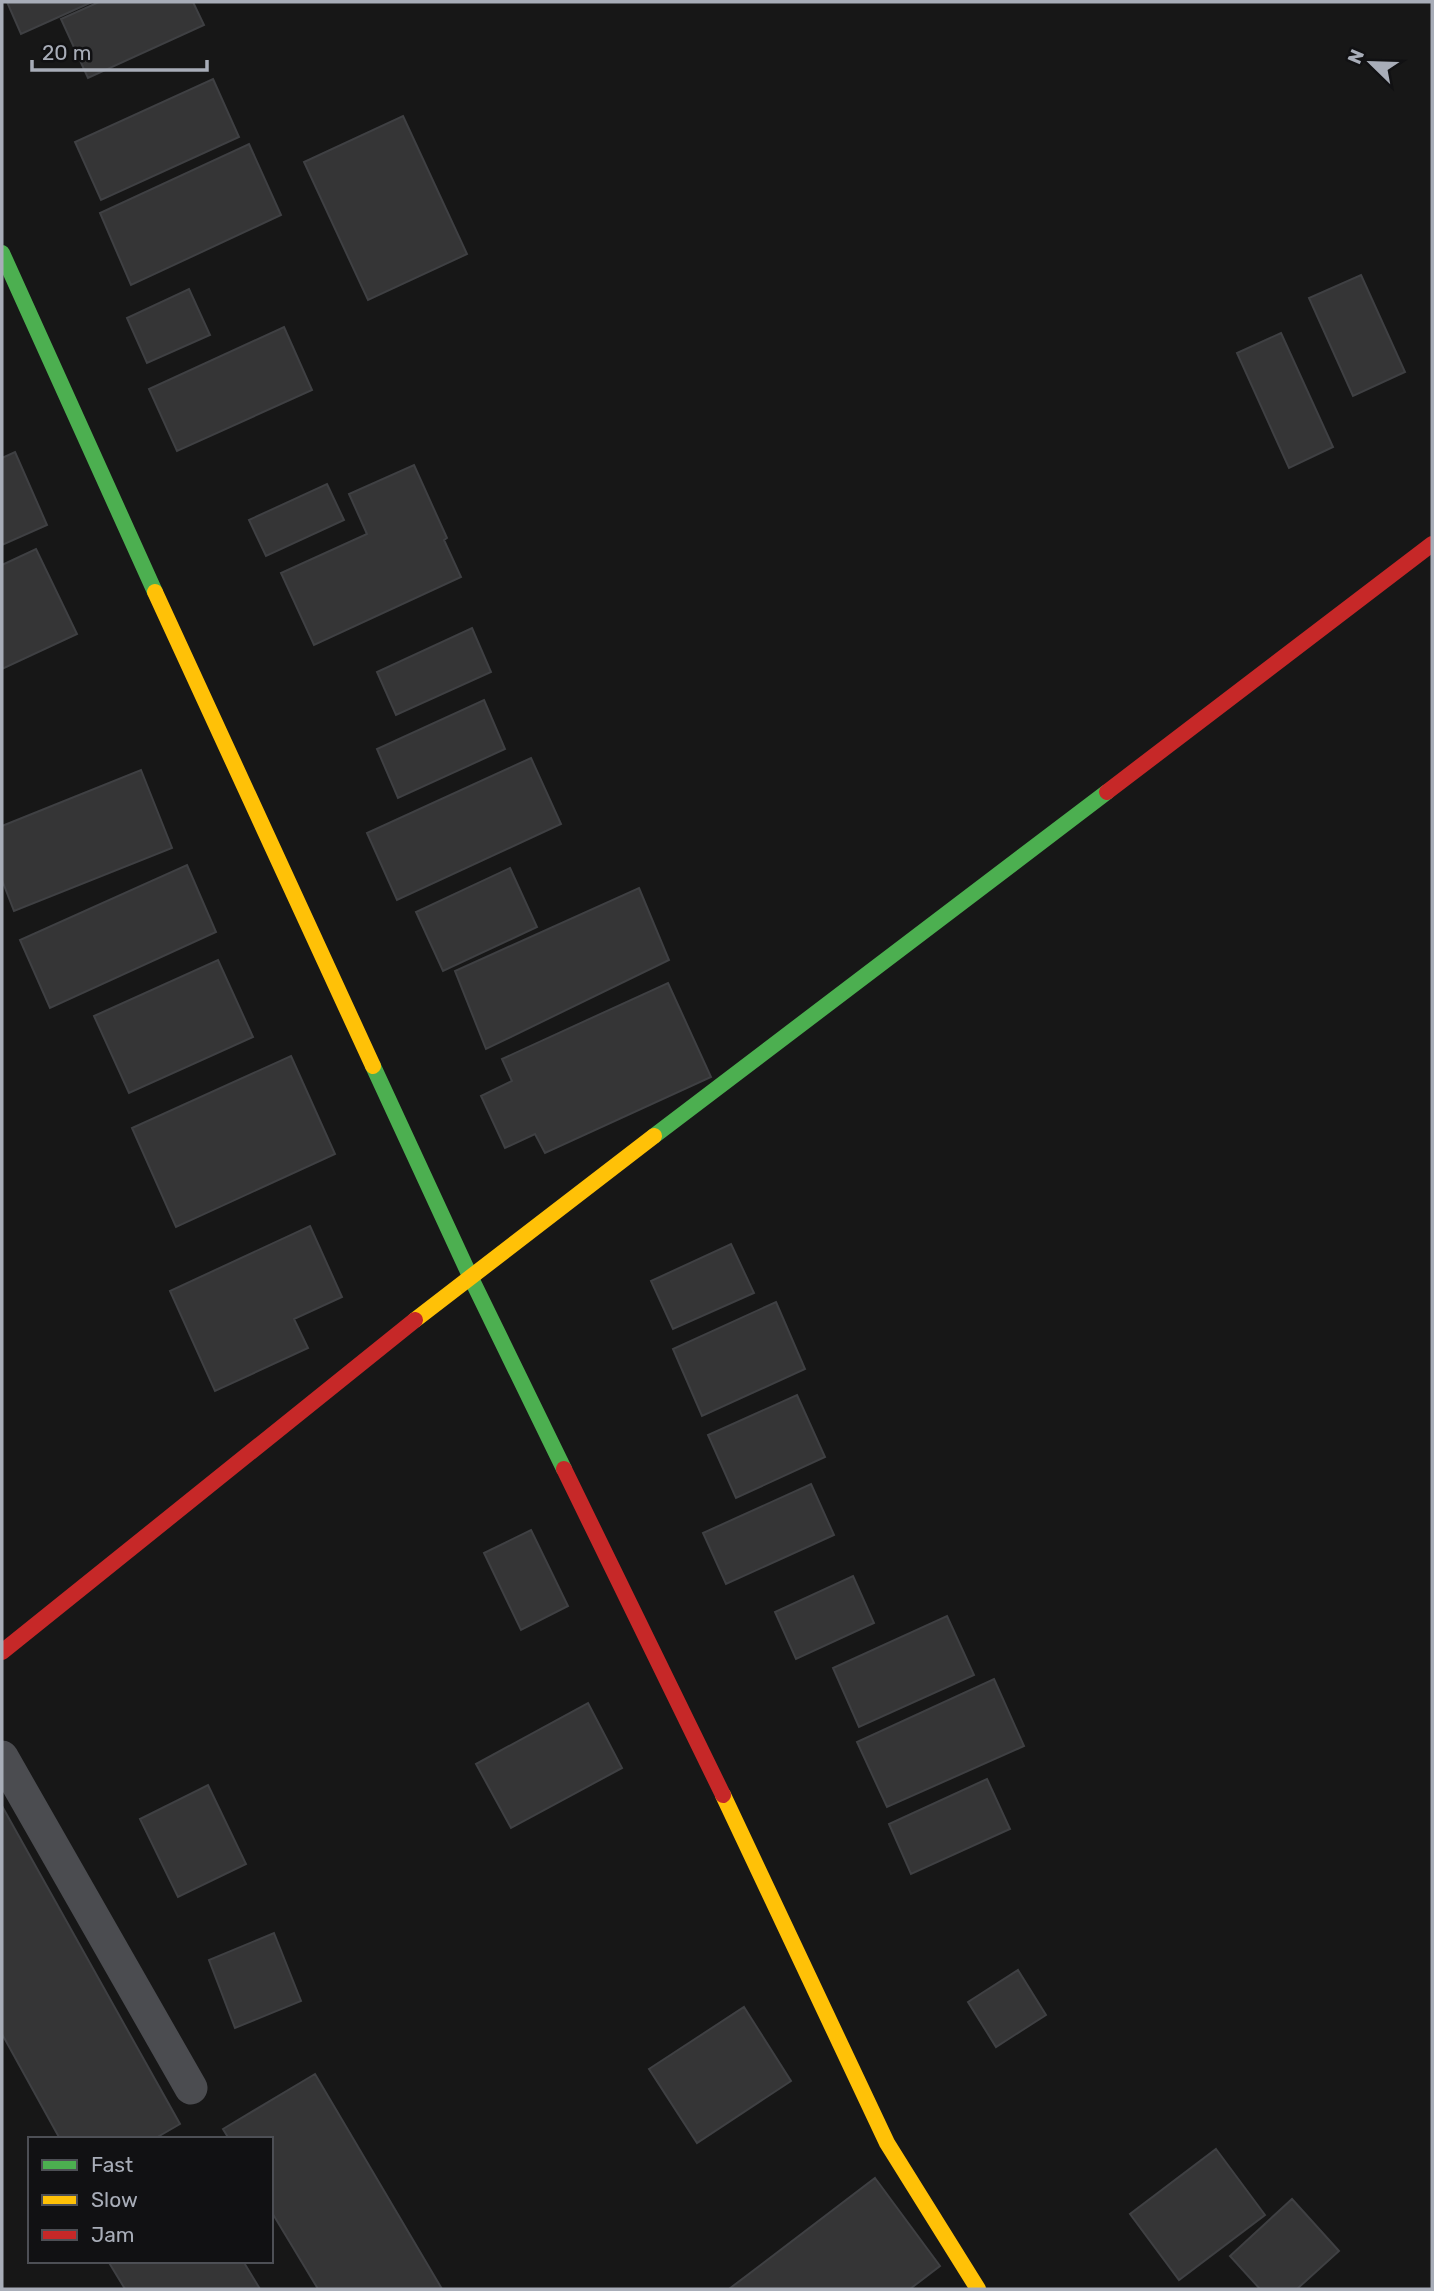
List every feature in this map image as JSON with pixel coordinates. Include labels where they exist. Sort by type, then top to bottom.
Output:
[{"type":"street","points":[[2,253],[219,735],[470,1276],[756,1862],[887,2143],[978,2289]]},
{"type":"street","points":[[2,1652],[470,1276],[1432,544]]},
{"type":"lane","points":[[2,1758],[191,2088]]},
{"type":"building","points":[[7,2],[92,2],[21,34]]},
{"type":"building","points":[[99,2],[193,2],[204,25],[88,78],[61,19]]},
{"type":"building","points":[[213,79],[239,137],[101,200],[75,142]]},
{"type":"building","points":[[403,116],[467,254],[368,300],[304,162]]},
{"type":"building","points":[[249,144],[281,215],[131,285],[100,213]]},
{"type":"building","points":[[1361,275],[1405,372],[1353,396],[1309,298]]},
{"type":"building","points":[[189,289],[210,335],[147,363],[127,318]]},
{"type":"building","points":[[284,327],[312,390],[177,451],[149,389]]},
{"type":"building","points":[[1281,333],[1333,447],[1289,468],[1237,353]]},
{"type":"building","points":[[15,452],[47,525],[2,545],[2,458]]},
{"type":"building","points":[[414,465],[447,538],[444,540],[461,577],[314,645],[281,573],[367,534],[349,494]]},
{"type":"building","points":[[327,484],[344,520],[266,556],[249,520]]},
{"type":"building","points":[[36,549],[77,634],[2,669],[2,565]]},
{"type":"building","points":[[472,628],[491,672],[396,715],[377,672]]},
{"type":"building","points":[[484,700],[505,749],[398,798],[377,749]]},
{"type":"building","points":[[531,758],[561,824],[397,900],[367,833]]},
{"type":"building","points":[[141,770],[172,848],[14,911],[2,880],[2,826]]},
{"type":"building","points":[[187,865],[216,932],[50,1008],[20,940]]},
{"type":"building","points":[[510,868],[537,927],[443,971],[416,912]]},
{"type":"building","points":[[639,888],[669,960],[486,1049],[455,971]]},
{"type":"building","points":[[218,960],[253,1037],[129,1093],[94,1016]]},
{"type":"building","points":[[668,983],[711,1077],[545,1153],[535,1134],[505,1148],[481,1096],[512,1081],[502,1059]]},
{"type":"building","points":[[291,1056],[335,1154],[176,1227],[132,1128]]},
{"type":"building","points":[[310,1226],[342,1297],[294,1319],[308,1348],[215,1391],[170,1291]]},
{"type":"building","points":[[731,1244],[754,1293],[673,1329],[651,1281]]},
{"type":"building","points":[[776,1302],[805,1369],[702,1416],[673,1349]]},
{"type":"building","points":[[797,1395],[825,1457],[736,1498],[708,1435]]},
{"type":"building","points":[[811,1484],[834,1535],[726,1584],[703,1533]]},
{"type":"building","points":[[531,1530],[568,1606],[521,1630],[484,1553]]},
{"type":"building","points":[[853,1576],[874,1623],[796,1659],[775,1612]]},
{"type":"building","points":[[947,1616],[974,1675],[859,1727],[833,1668]]},
{"type":"building","points":[[994,1679],[1024,1746],[887,1807],[857,1742]]},
{"type":"building","points":[[588,1703],[622,1768],[511,1828],[476,1764]]},
{"type":"building","points":[[987,1779],[1010,1829],[911,1874],[889,1824]]},
{"type":"building","points":[[208,1785],[246,1864],[178,1897],[140,1819]]},
{"type":"building","points":[[2,1806],[180,2124],[157,2137],[59,2137],[2,2034]]},
{"type":"building","points":[[274,1933],[301,2001],[235,2028],[209,1960]]},
{"type":"building","points":[[1018,1970],[1046,2015],[996,2047],[968,2002]]},
{"type":"building","points":[[744,2007],[791,2081],[697,2143],[649,2069]]},
{"type":"building","points":[[315,2074],[442,2289],[318,2289],[273,2214],[273,2137],[228,2137],[223,2129]]},
{"type":"building","points":[[1216,2149],[1265,2215],[1179,2280],[1130,2214]]},
{"type":"building","points":[[875,2178],[940,2266],[910,2289],[729,2289]]},
{"type":"building","points":[[1292,2199],[1339,2251],[1297,2289],[1260,2289],[1230,2256]]},
{"type":"building","points":[[109,2263],[244,2263],[260,2289],[125,2289]]},
{"type":"traffic: fast","points":[[2,253],[155,592]]},
{"type":"traffic: fast","points":[[654,1136],[1107,792]]},
{"type":"traffic: fast","points":[[373,1066],[470,1276],[564,1469]]},
{"type":"traffic: slow","points":[[155,592],[373,1066]]},
{"type":"traffic: slow","points":[[415,1320],[654,1136]]},
{"type":"traffic: slow","points":[[723,1795],[887,2143],[978,2289]]},
{"type":"traffic: jam","points":[[1107,792],[1432,544]]},
{"type":"traffic: jam","points":[[2,1652],[415,1320]]},
{"type":"traffic: jam","points":[[564,1469],[723,1795]]}]
